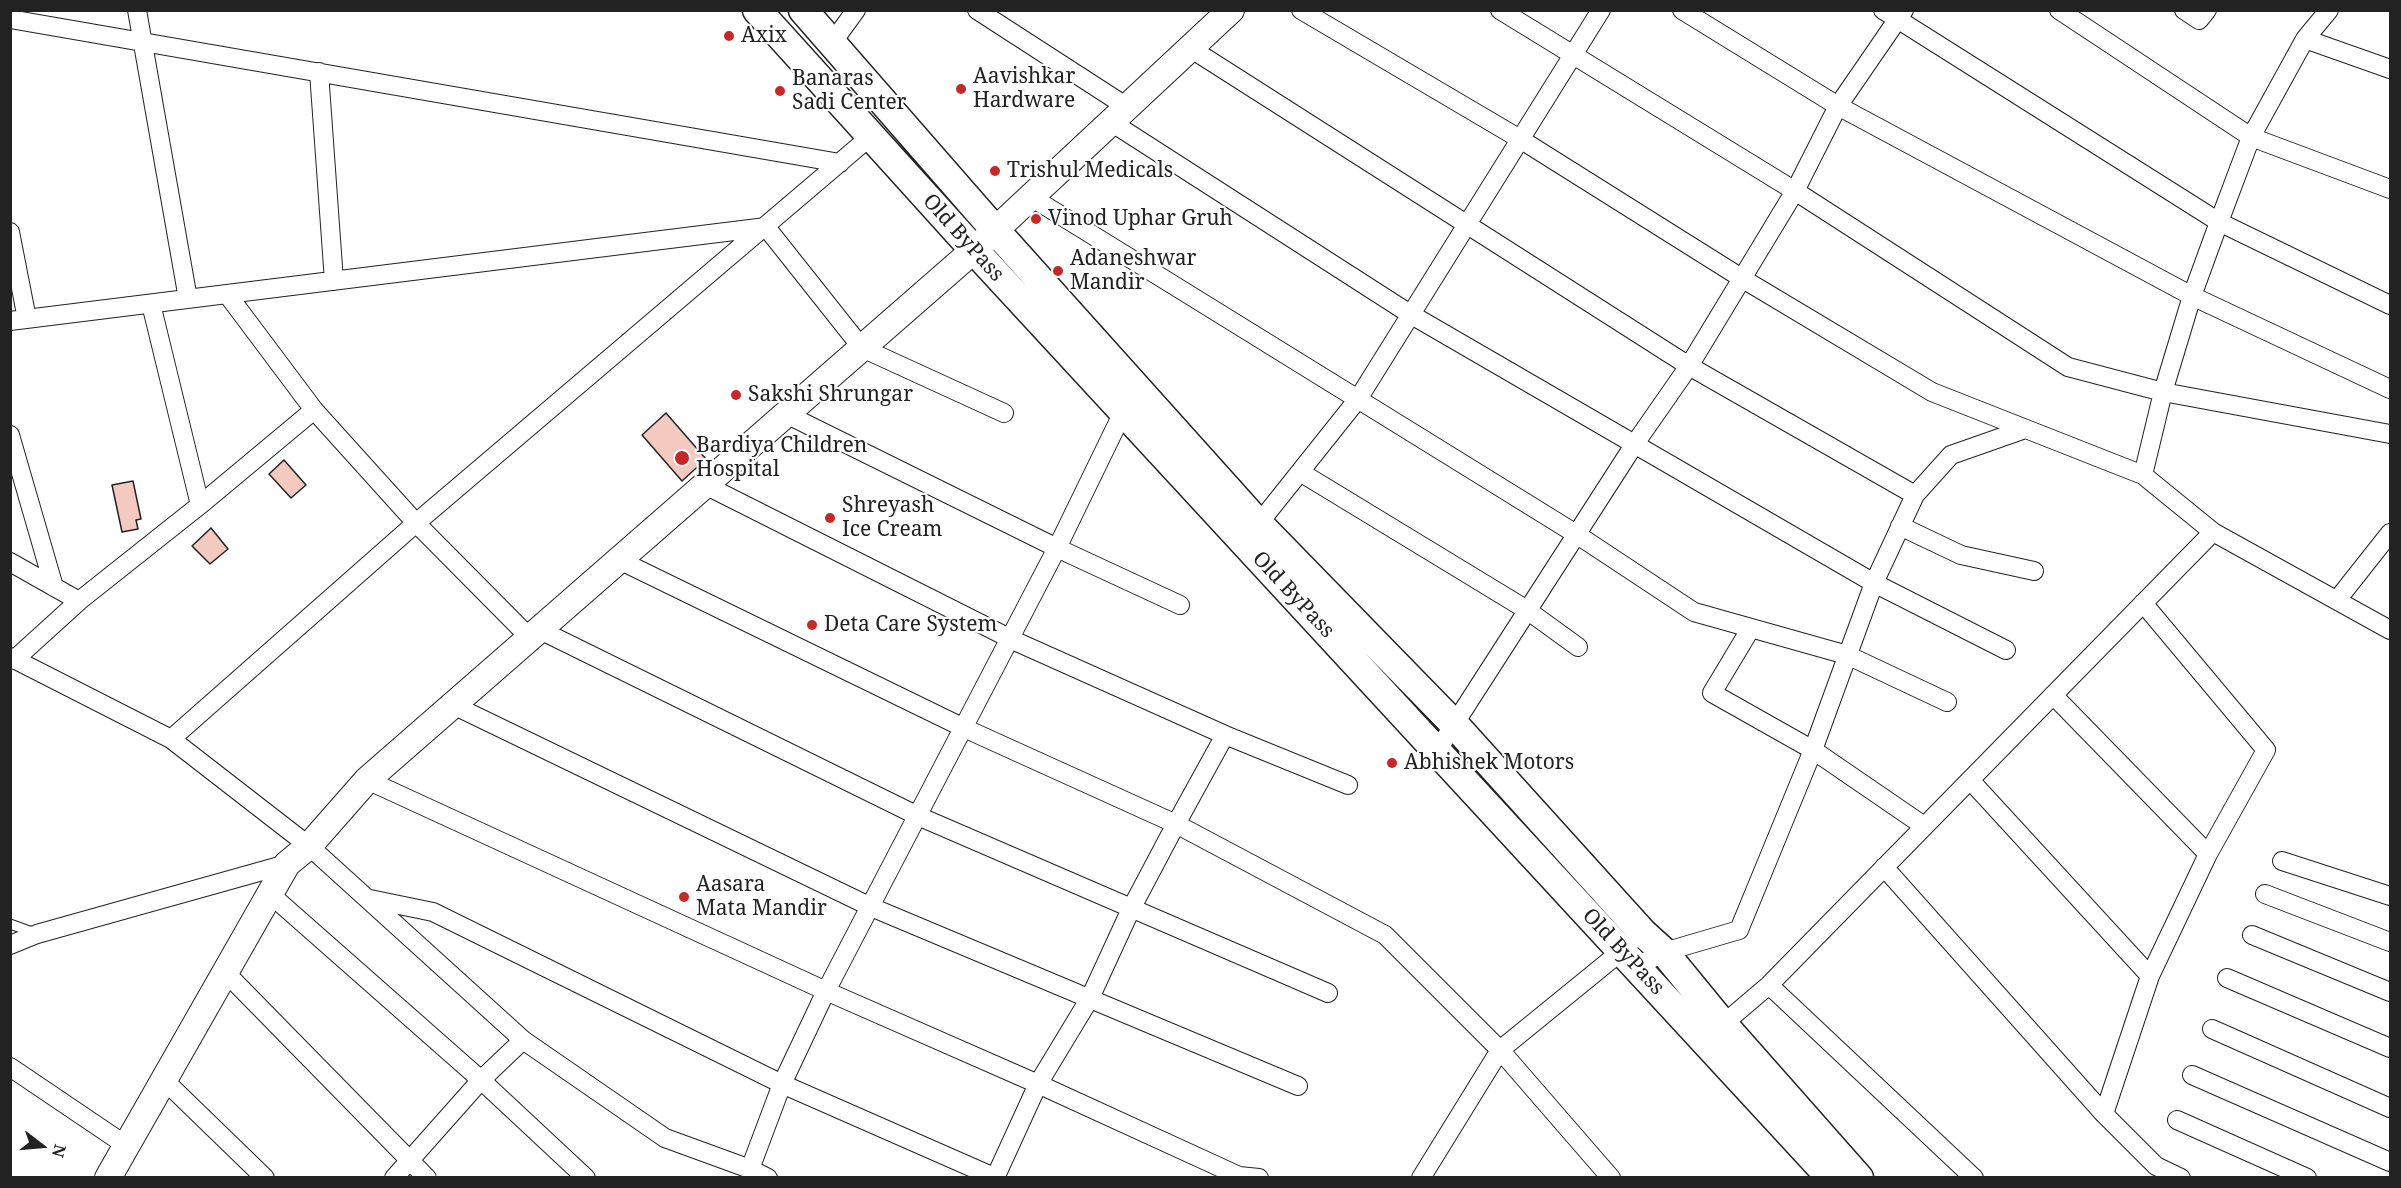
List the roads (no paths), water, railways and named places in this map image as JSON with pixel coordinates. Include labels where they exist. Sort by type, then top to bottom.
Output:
[{"type":"main road","name":"Old ByPass","points":[[757,10],[974,250],[1130,399]]},
{"type":"main road","name":"Old ByPass","points":[[803,10],[995,230],[1130,399],[1251,532],[1437,751],[1629,960],[1714,1032],[1859,1178]]},
{"type":"main road","points":[[108,1178],[287,864],[309,846],[367,780],[974,250],[1231,10]]},
{"type":"main road","name":"Old ByPass","points":[[1251,532],[1454,724],[1642,932],[1664,952],[1714,1032],[1831,1178]]},
{"type":"street","points":[[137,10],[188,299]]},
{"type":"street","points":[[832,43],[856,10]]},
{"type":"street","points":[[977,10],[1119,115],[1410,314],[1874,583],[2007,650]]},
{"type":"street","points":[[1301,10],[1520,139],[1743,279],[1932,392],[2143,475],[2213,532],[2391,630]]},
{"type":"street","points":[[1500,10],[1795,191],[2068,367],[2163,392],[2391,434]]},
{"type":"street","points":[[1251,532],[1358,399],[1601,10]]},
{"type":"street","points":[[1682,10],[1838,106],[2192,296],[2391,389]]},
{"type":"street","points":[[2059,10],[2251,137],[2391,189]]},
{"type":"street","points":[[2184,10],[2199,20],[2207,10]]},
{"type":"street","points":[[2143,475],[2163,392],[2192,296],[2251,137],[2305,39],[2329,10]]},
{"type":"street","points":[[1437,751],[1634,445],[1689,366],[1743,279],[1795,191],[1838,106],[1895,13],[2219,222],[2391,305]]},
{"type":"street","points":[[10,19],[840,163]]},
{"type":"street","points":[[2305,39],[2391,69]]},
{"type":"street","points":[[1191,48],[1689,366],[1915,495]]},
{"type":"street","points":[[319,72],[334,281]]},
{"type":"street","points":[[171,739],[416,523],[871,136]]},
{"type":"street","points":[[1030,197],[1576,534],[1694,612],[1847,656],[1947,702]]},
{"type":"street","points":[[10,232],[19,320],[766,227]]},
{"type":"street","points":[[766,227],[862,348],[1004,413]]},
{"type":"street","points":[[227,294],[314,410],[416,523],[535,634],[918,816],[1328,993]]},
{"type":"street","points":[[150,304],[200,505]]},
{"type":"street","points":[[750,1169],[782,1084],[826,991],[1057,548],[1130,399]]},
{"type":"street","points":[[314,410],[200,505],[79,601],[12,659],[171,739],[309,846],[523,1040],[665,1138],[750,1169],[768,1178]]},
{"type":"street","points":[[786,414],[1057,548],[1180,605]]},
{"type":"street","points":[[1421,1178],[1500,1050],[1629,960],[1739,930],[1813,750],[1874,583],[1915,495],[1951,455],[2025,429]]},
{"type":"street","points":[[10,435],[54,587]]},
{"type":"street","points":[[1300,472],[1527,610],[1578,647]]},
{"type":"street","points":[[705,485],[1010,638],[1225,735],[1348,785]]},
{"type":"street","points":[[1900,526],[1961,555],[2034,571]]},
{"type":"street","points":[[1714,1032],[1769,985],[2213,532]]},
{"type":"street","points":[[2337,600],[2391,534]]},
{"type":"street","points":[[619,560],[964,728],[1176,824],[1385,935],[1500,1050],[1611,1178]]},
{"type":"street","points":[[10,562],[79,601]]},
{"type":"street","points":[[2104,1114],[2150,976],[2208,854],[2266,750],[2143,603]]},
{"type":"street","points":[[1751,628],[1712,693],[1813,750],[1924,826]]},
{"type":"street","points":[[2053,695],[2208,854]]},
{"type":"street","points":[[453,705],[871,908],[1298,1086]]},
{"type":"street","points":[[368,898],[433,912],[782,1084],[995,1177],[1038,1084],[1090,998],[1131,909],[1225,735]]},
{"type":"street","points":[[367,780],[826,991],[1239,1176],[1259,1178]]},
{"type":"street","points":[[1970,780],[2150,976]]},
{"type":"street","points":[[2282,861],[2391,896]]},
{"type":"street","points":[[10,945],[37,934],[287,864]]},
{"type":"street","points":[[1884,867],[2104,1114],[2156,1166],[2181,1178]]},
{"type":"street","points":[[270,894],[481,1080],[586,1178]]},
{"type":"street","points":[[2265,894],[2391,942]]},
{"type":"street","points":[[1629,960],[1642,932]]},
{"type":"street","points":[[2252,936],[2391,992]]},
{"type":"street","points":[[225,972],[428,1178]]},
{"type":"street","points":[[2227,978],[2391,1048]]},
{"type":"street","points":[[1769,985],[1974,1178]]},
{"type":"street","points":[[2212,1029],[2391,1108]]},
{"type":"street","points":[[394,1178],[481,1080],[523,1040]]},
{"type":"street","points":[[10,1067],[126,1146]]},
{"type":"street","points":[[2192,1075],[2391,1162]]},
{"type":"street","points":[[164,1080],[265,1178]]},
{"type":"street","points":[[2177,1120],[2307,1178]]},
{"type":"lane","points":[[10,924],[37,934]]},
{"type":"place","name":"Axix","points":[[729,36]]},
{"type":"place","name":"Aavishkar Hardware","points":[[961,89]]},
{"type":"place","name":"Banaras Sadi Center","points":[[780,91]]},
{"type":"place","name":"Trishul Medicals","points":[[995,171]]},
{"type":"place","name":"Vinod Uphar Gruh","points":[[1036,219]]},
{"type":"place","name":"Adaneshwar Mandir","points":[[1058,271]]},
{"type":"place","name":"Sakshi Shrungar","points":[[736,395]]},
{"type":"place","name":"Bardiya Children Hospital","points":[[682,458]]},
{"type":"place","name":"Shreyash Ice Cream","points":[[830,518]]},
{"type":"place","name":"Deta Care System","points":[[812,625]]},
{"type":"place","name":"Abhishek Motors","points":[[1392,763]]},
{"type":"place","name":"Aasara Mata Mandir","points":[[684,897]]}]
